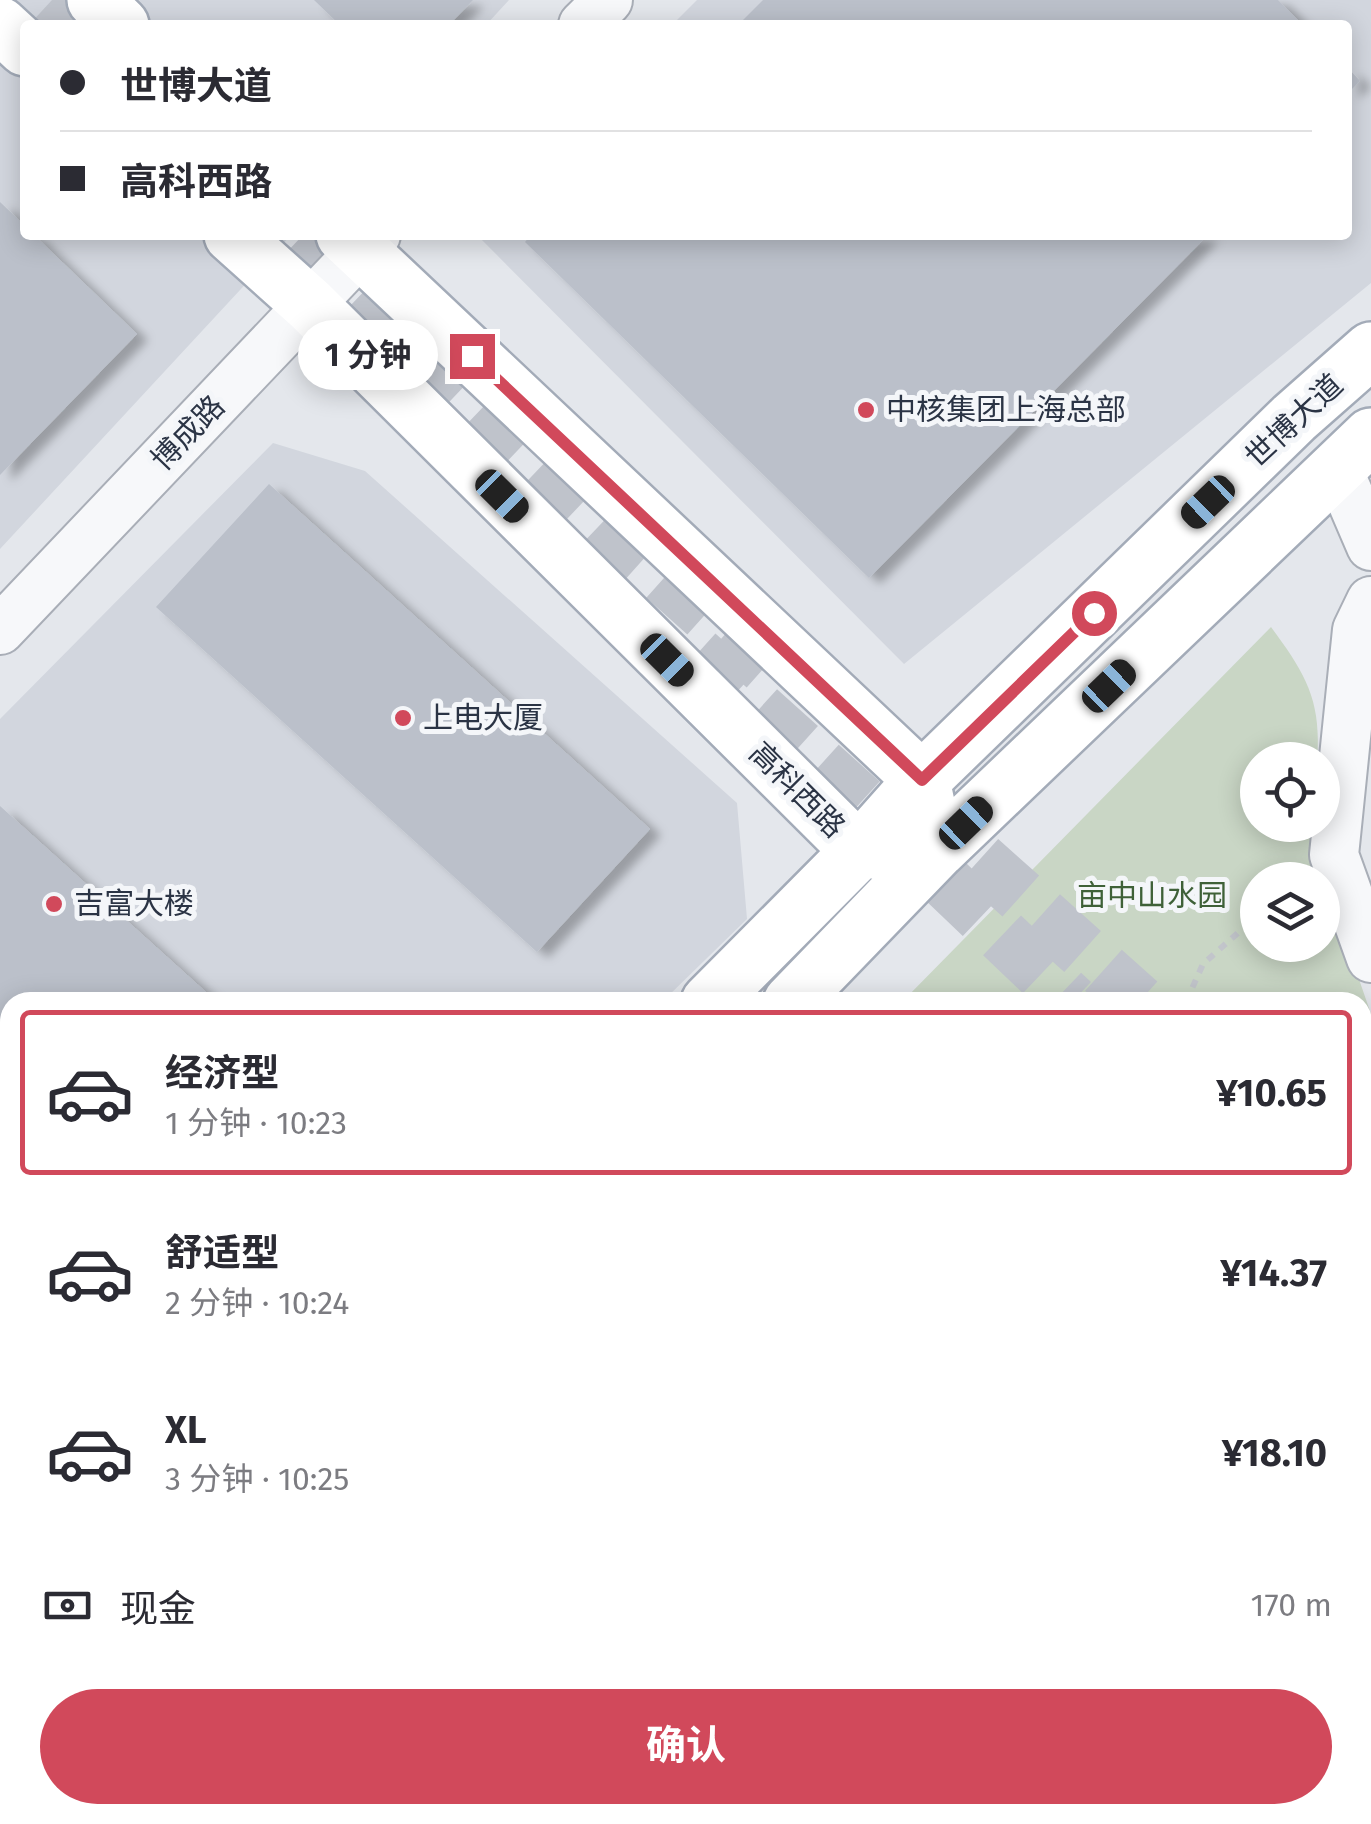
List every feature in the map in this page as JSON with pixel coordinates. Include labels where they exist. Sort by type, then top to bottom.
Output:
[{"type":"main road","points":[[95,0],[116,20]]},
{"type":"main road","points":[[0,26],[20,44]]},
{"type":"main road","name":"高科西路","points":[[237,240],[310,306],[859,851],[938,850]]},
{"type":"main road","points":[[360,240],[922,780],[938,850]]},
{"type":"main road","name":"世博大道","points":[[719,992],[859,851],[922,780],[1294,418],[1371,350]]},
{"type":"main road","name":"世博大道","points":[[801,992],[938,850],[1354,452]]},
{"type":"street","points":[[588,20],[608,0]]},
{"type":"street","name":"博成路","points":[[0,630],[310,306],[360,240]]},
{"type":"street","points":[[1354,452],[1371,546]]},
{"type":"street","points":[[1371,601],[1357,630],[1334,855],[1371,958]]},
{"type":"path","points":[[1190,992],[1203,964],[1240,931]]},
{"type":"shaded area","points":[[0,0],[509,0],[491,20],[20,20],[20,240],[286,240],[0,549]]},
{"type":"shaded area","points":[[697,0],[1371,0],[1371,283],[904,664],[482,240],[1352,240],[1352,20],[677,20]]},
{"type":"shaded area","points":[[273,443],[365,471],[737,803],[747,919],[672,992],[0,992],[0,719]]},
{"type":"green space","name":"亩中山水园","points":[[1271,627],[1309,688],[1318,742],[1240,742],[1240,842],[1313,842],[1319,862],[1240,862],[1240,962],[1340,962],[1340,924],[1363,992],[912,992]]},
{"type":"building","points":[[314,0],[473,0],[454,20],[335,20]]},
{"type":"building","points":[[763,0],[1278,0],[1298,20],[743,20]]},
{"type":"building","points":[[1352,72],[1360,81],[1352,89]]},
{"type":"building","points":[[0,202],[20,221],[20,240],[39,240],[137,334],[0,475]]},
{"type":"building","name":"中核集团上海总部","points":[[527,240],[1203,240],[869,578]]},
{"type":"building","name":"上电大厦","points":[[269,484],[650,829],[537,952],[156,607]]},
{"type":"building","name":"吉富大楼","points":[[0,806],[206,992],[0,992]]},
{"type":"tunnel","points":[[52,0],[74,20]]},
{"type":"tunnel","points":[[308,240],[624,541],[765,667]]},
{"type":"tunnel","points":[[697,654],[879,818],[1062,992]]},
{"type":"tunnel","points":[[918,804],[1128,992]]},
{"type":"place","name":"中核集团上海总部","points":[[866,410]]},
{"type":"place","name":"上电大厦","points":[[403,718]]},
{"type":"place","name":"吉富大楼","points":[[54,904]]},
{"type":"route","points":[[472,356],[922,780],[1094,613]]}]
